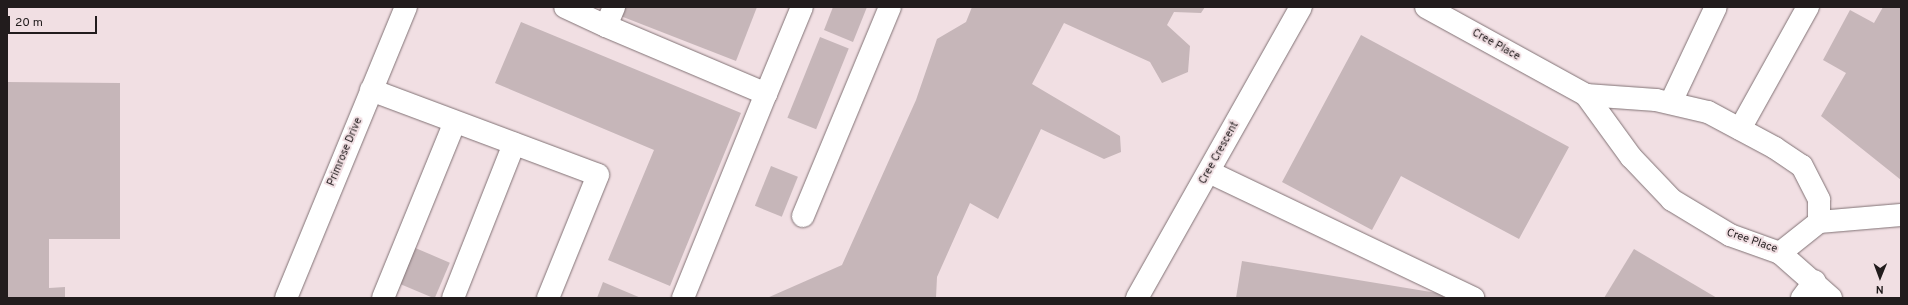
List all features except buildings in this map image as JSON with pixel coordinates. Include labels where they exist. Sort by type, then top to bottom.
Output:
[{"type":"street","name":"Primrose Drive","points":[[286,298],[406,7]]},
{"type":"street","points":[[565,7],[610,16],[766,94]]},
{"type":"street","points":[[683,298],[802,7]]},
{"type":"street","points":[[803,216],[890,7]]},
{"type":"street","name":"Cree Crescent","points":[[1138,298],[1301,7]]},
{"type":"street","name":"Cree Place","points":[[1426,7],[1586,95],[1671,102],[1708,112],[1740,129],[1802,166],[1819,200],[1819,222],[1780,253],[1730,235],[1672,200],[1631,157],[1586,95]]},
{"type":"street","points":[[1671,102],[1716,7]]},
{"type":"street","points":[[1740,129],[1808,7]]},
{"type":"street","points":[[371,90],[598,175],[548,298]]},
{"type":"street","points":[[383,298],[455,122]]},
{"type":"street","points":[[452,298],[514,144]]},
{"type":"street","points":[[1209,172],[1473,298]]},
{"type":"street","points":[[1819,222],[1901,215]]},
{"type":"street","points":[[1780,253],[1815,281],[1831,298]]},
{"type":"street","points":[[1802,298],[1815,281]]}]
